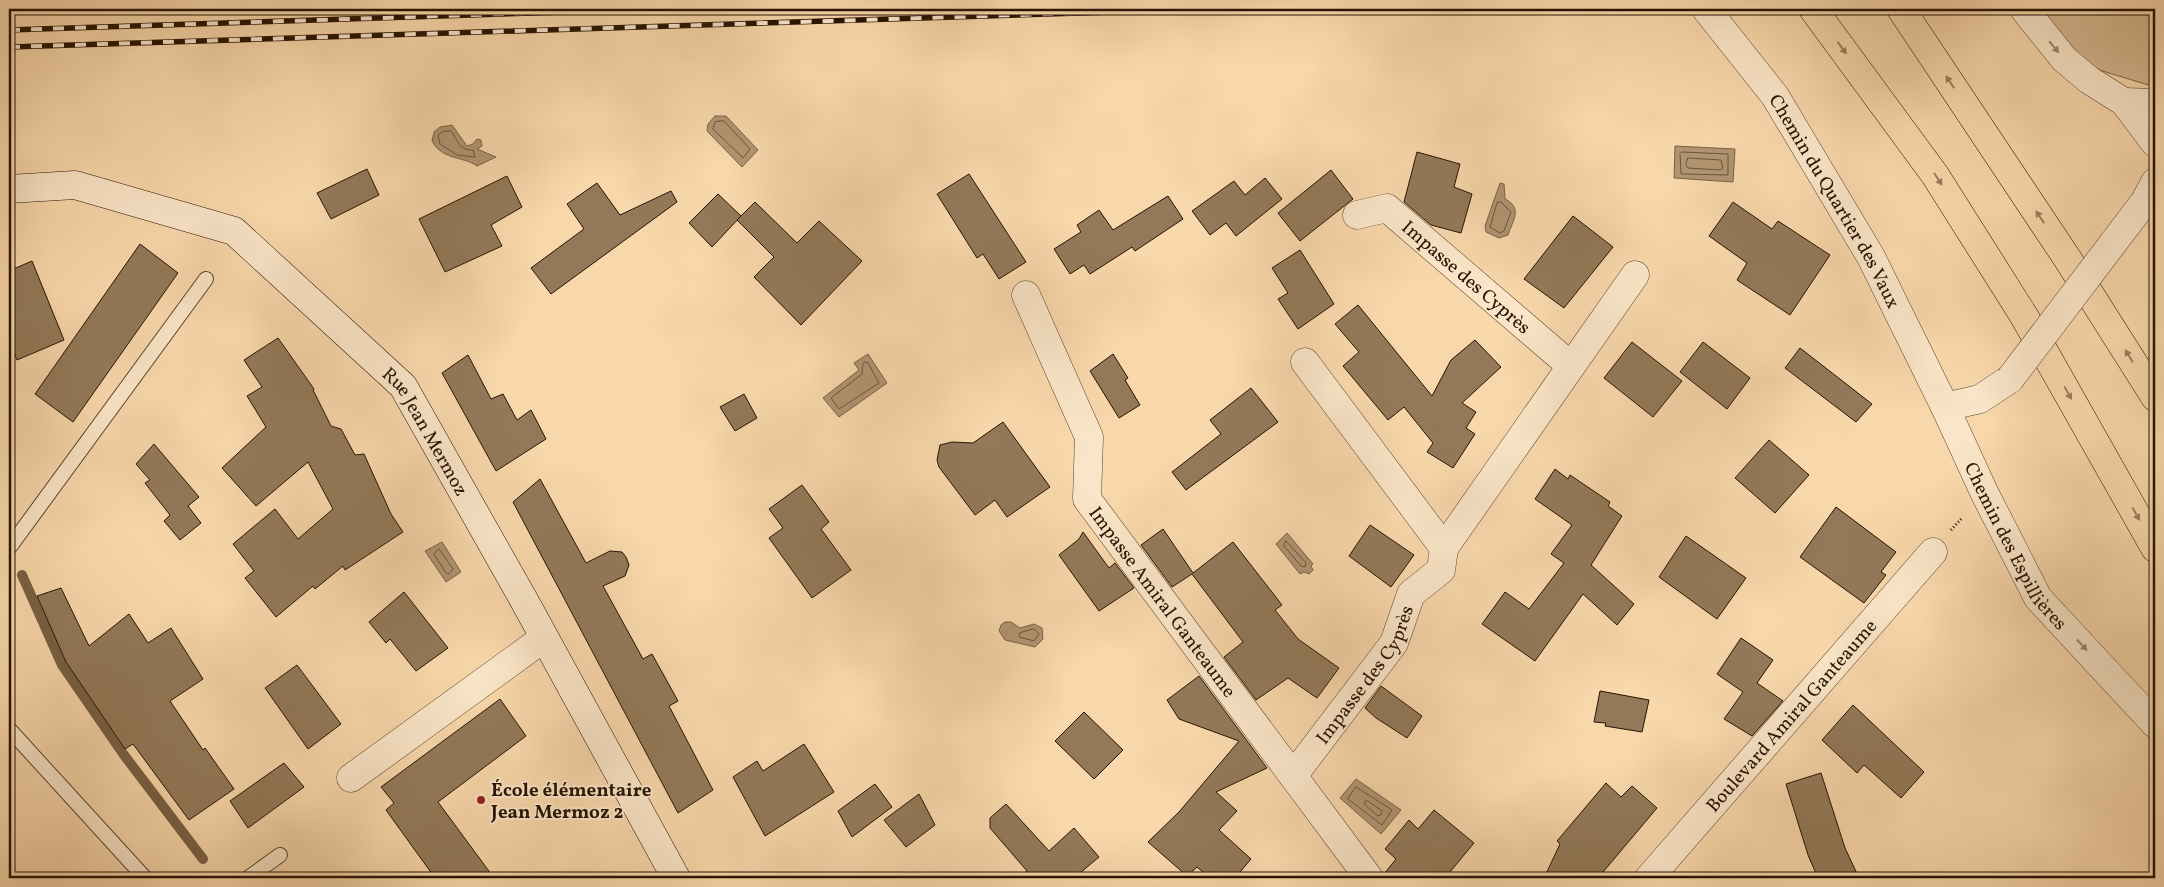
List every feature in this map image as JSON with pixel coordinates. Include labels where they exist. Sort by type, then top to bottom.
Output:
[{"type":"highway","points":[[1813,9],[1935,174],[2024,316],[2155,548]]},
{"type":"highway","points":[[1901,9],[2067,258],[2155,397]]},
{"type":"street","name":"Chemin du Quartier des Vaux","points":[[1706,9],[1775,96],[1871,257],[1945,407]]},
{"type":"street","points":[[2024,9],[2064,59],[2089,80],[2124,102],[2155,143]]},
{"type":"street","points":[[2124,102],[2155,103]]},
{"type":"street","name":"Rue Jean Mermoz","points":[[9,189],[75,185],[234,231],[403,386],[676,878]]},
{"type":"street","points":[[1945,407],[1980,399],[2010,378],[2152,200]]},
{"type":"street","name":"Impasse des Cyprès","points":[[1357,215],[1387,208],[1571,366]]},
{"type":"street","name":"Impasse des Cyprès","points":[[1294,776],[1394,643],[1411,594],[1441,570],[1444,548],[1635,275]]},
{"type":"street","name":"Impasse Amiral Ganteaume","points":[[1026,295],[1089,438],[1087,499],[1369,878]]},
{"type":"street","points":[[1305,362],[1444,548]]},
{"type":"street","name":"Chemin des Espillières","points":[[1945,407],[1984,492],[2038,598],[2155,724]]},
{"type":"street","name":"Boulevard Amiral Ganteaume","points":[[1649,878],[1933,552]]},
{"type":"street","points":[[351,778],[544,638]]},
{"type":"lane","points":[[9,548],[206,279]]},
{"type":"lane","points":[[9,729],[145,878]]},
{"type":"lane","points":[[248,878],[280,855]]},
{"type":"path","points":[[1933,552],[1984,492]]},
{"type":"shaded area","points":[[2035,9],[2155,9],[2155,87],[2096,69],[2067,44]]},
{"type":"water","points":[[715,116],[726,116],[758,150],[742,167],[707,131],[708,124]]},
{"type":"water","points":[[452,125],[467,146],[473,144],[477,139],[481,140],[482,146],[477,149],[496,157],[477,166],[441,152],[432,141],[434,132],[440,127]]},
{"type":"water","points":[[1675,146],[1735,149],[1733,182],[1674,178]]},
{"type":"water","points":[[1500,183],[1504,184],[1505,199],[1514,206],[1515,215],[1508,235],[1499,238],[1486,232],[1485,226]]},
{"type":"water","points":[[868,354],[887,383],[839,417],[823,398],[859,370],[854,363]]},
{"type":"water","points":[[1287,533],[1313,564],[1311,566],[1313,570],[1309,574],[1304,572],[1300,574],[1276,544]]},
{"type":"water","points":[[442,542],[461,572],[446,582],[425,551]]},
{"type":"water","points":[[1005,622],[1011,622],[1020,628],[1034,624],[1042,628],[1043,639],[1035,647],[1005,640],[999,631],[1001,625]]},
{"type":"water","points":[[1356,779],[1401,810],[1381,834],[1340,798]]},
{"type":"building","points":[[1417,152],[1460,164],[1454,187],[1472,194],[1461,233],[1431,225],[1404,202]]},
{"type":"building","points":[[367,169],[379,195],[331,219],[317,193]]},
{"type":"building","points":[[1331,170],[1353,199],[1300,241],[1278,213]]},
{"type":"building","points":[[969,174],[1026,262],[999,279],[983,254],[977,258],[937,194]]},
{"type":"building","points":[[507,176],[522,207],[491,225],[502,246],[445,272],[419,219]]},
{"type":"building","points":[[1265,178],[1282,199],[1236,236],[1226,223],[1210,235],[1192,211],[1234,181],[1245,195]]},
{"type":"building","points":[[597,183],[620,215],[671,191],[677,202],[551,294],[531,268],[584,229],[567,204]]},
{"type":"building","points":[[718,194],[741,216],[712,247],[689,223]]},
{"type":"building","points":[[1168,196],[1183,219],[1135,251],[1132,247],[1090,274],[1084,265],[1070,274],[1054,249],[1081,232],[1077,225],[1099,210],[1113,230]]},
{"type":"building","points":[[755,202],[797,243],[819,221],[862,261],[801,325],[754,277],[774,257],[737,220]]},
{"type":"building","points":[[1733,202],[1772,229],[1778,221],[1830,255],[1790,315],[1737,280],[1747,263],[1709,236]]},
{"type":"building","points":[[1573,216],[1613,247],[1564,308],[1524,279]]},
{"type":"building","points":[[140,244],[178,273],[73,422],[35,394]]},
{"type":"building","points":[[1300,250],[1334,304],[1298,329],[1278,299],[1288,293],[1272,268]]},
{"type":"building","points":[[32,261],[64,340],[17,360],[9,341],[9,271]]},
{"type":"building","points":[[1358,305],[1432,396],[1451,360],[1475,340],[1501,367],[1462,403],[1476,412],[1466,428],[1475,434],[1453,468],[1427,452],[1433,443],[1404,407],[1388,420],[1343,366],[1359,352],[1335,324]]},
{"type":"building","points":[[278,338],[314,389],[331,426],[341,429],[355,455],[364,454],[391,514],[403,532],[345,570],[343,566],[315,589],[313,586],[276,617],[245,578],[254,571],[233,544],[275,509],[298,539],[333,509],[308,462],[256,506],[222,468],[266,427],[247,396],[262,387],[244,360]]},
{"type":"building","points":[[1632,342],[1682,381],[1653,417],[1604,378]]},
{"type":"building","points":[[1703,342],[1750,378],[1727,409],[1680,372]]},
{"type":"building","points":[[1800,348],[1872,404],[1856,422],[1785,368]]},
{"type":"building","points":[[1113,354],[1128,378],[1125,380],[1140,405],[1119,418],[1090,371]]},
{"type":"building","points":[[468,355],[491,399],[503,394],[517,420],[531,410],[546,439],[496,471],[442,373]]},
{"type":"building","points":[[1251,388],[1278,422],[1186,490],[1172,472],[1221,434],[1210,420]]},
{"type":"building","points":[[744,394],[757,418],[735,431],[720,407]]},
{"type":"building","points":[[1003,422],[1050,487],[1007,517],[995,500],[975,515],[939,467],[937,460],[940,445],[952,442],[973,443]]},
{"type":"building","points":[[1769,440],[1809,475],[1775,513],[1735,478]]},
{"type":"building","points":[[154,444],[199,497],[188,506],[201,523],[180,540],[164,521],[170,515],[145,483],[150,480],[136,464]]},
{"type":"building","points":[[1555,469],[1568,479],[1570,475],[1610,502],[1608,506],[1622,516],[1591,565],[1634,604],[1617,625],[1583,594],[1535,661],[1482,624],[1505,592],[1529,609],[1564,563],[1551,554],[1572,525],[1535,499]]},
{"type":"building","points":[[540,479],[586,563],[610,551],[622,552],[626,557],[629,565],[625,576],[603,586],[643,659],[652,654],[678,701],[669,706],[713,790],[678,813],[513,502]]},
{"type":"building","points":[[802,485],[829,522],[821,529],[851,570],[812,598],[769,538],[783,528],[769,509]]},
{"type":"building","points":[[1836,507],[1896,552],[1881,572],[1886,575],[1864,603],[1800,557]]},
{"type":"building","points":[[1370,525],[1414,555],[1391,587],[1349,556]]},
{"type":"building","points":[[1163,529],[1193,573],[1233,542],[1282,605],[1275,610],[1298,639],[1339,668],[1317,698],[1288,678],[1256,700],[1224,657],[1243,642],[1192,574],[1172,587],[1141,545]]},
{"type":"building","points":[[1083,532],[1109,568],[1115,563],[1134,588],[1099,611],[1059,555],[1079,539]]},
{"type":"building","points":[[1686,536],[1746,578],[1717,619],[1659,577]]},
{"type":"building","points":[[61,588],[89,646],[129,614],[148,643],[171,628],[203,679],[170,701],[203,750],[205,748],[234,789],[189,820],[133,744],[125,749],[66,662],[37,596]]},
{"type":"building","points":[[404,592],[448,648],[416,671],[390,639],[386,643],[369,622]]},
{"type":"building","points":[[1741,638],[1773,660],[1757,683],[1783,701],[1752,736],[1724,719],[1743,692],[1717,674]]},
{"type":"building","points":[[297,665],[341,724],[308,749],[265,688]]},
{"type":"building","points":[[1199,676],[1267,768],[1216,792],[1237,811],[1219,830],[1251,859],[1235,878],[1210,878],[1197,867],[1187,876],[1148,842],[1179,812],[1239,741],[1179,719],[1167,700]]},
{"type":"building","points":[[1381,686],[1422,716],[1407,738],[1376,718],[1365,708]]},
{"type":"building","points":[[1600,691],[1649,700],[1642,732],[1605,726],[1606,723],[1594,722]]},
{"type":"building","points":[[500,699],[526,736],[438,802],[494,878],[435,878],[386,810],[394,803],[381,787]]},
{"type":"building","points":[[1853,705],[1924,772],[1901,798],[1864,765],[1857,773],[1822,740]]},
{"type":"building","points":[[1084,712],[1123,750],[1094,779],[1055,741]]},
{"type":"building","points":[[804,744],[834,792],[765,836],[733,777],[757,761],[763,771]]},
{"type":"building","points":[[284,763],[304,787],[248,828],[230,801]]},
{"type":"building","points":[[1821,773],[1845,848],[1859,878],[1818,878],[1808,855],[1786,784]]},
{"type":"building","points":[[1606,783],[1621,797],[1632,786],[1657,808],[1598,878],[1544,878],[1560,844],[1557,841]]},
{"type":"building","points":[[875,784],[892,807],[852,837],[838,811]]},
{"type":"building","points":[[919,794],[935,825],[906,847],[884,820]]},
{"type":"building","points":[[1006,804],[1049,851],[1074,828],[1099,857],[1074,878],[1018,878],[1027,871],[990,828],[990,818]]},
{"type":"building","points":[[1434,810],[1474,843],[1445,878],[1384,878],[1384,874],[1396,859],[1385,849],[1409,820],[1418,829]]},
{"type":"waterway","points":[[22,575],[62,665],[124,755],[203,859]]},
{"type":"railway","points":[[9,30],[657,9]]},
{"type":"railway","points":[[9,47],[1207,9]]},
{"type":"place","name":"École élémentaire Jean Mermoz 2","points":[[481,800]]}]
